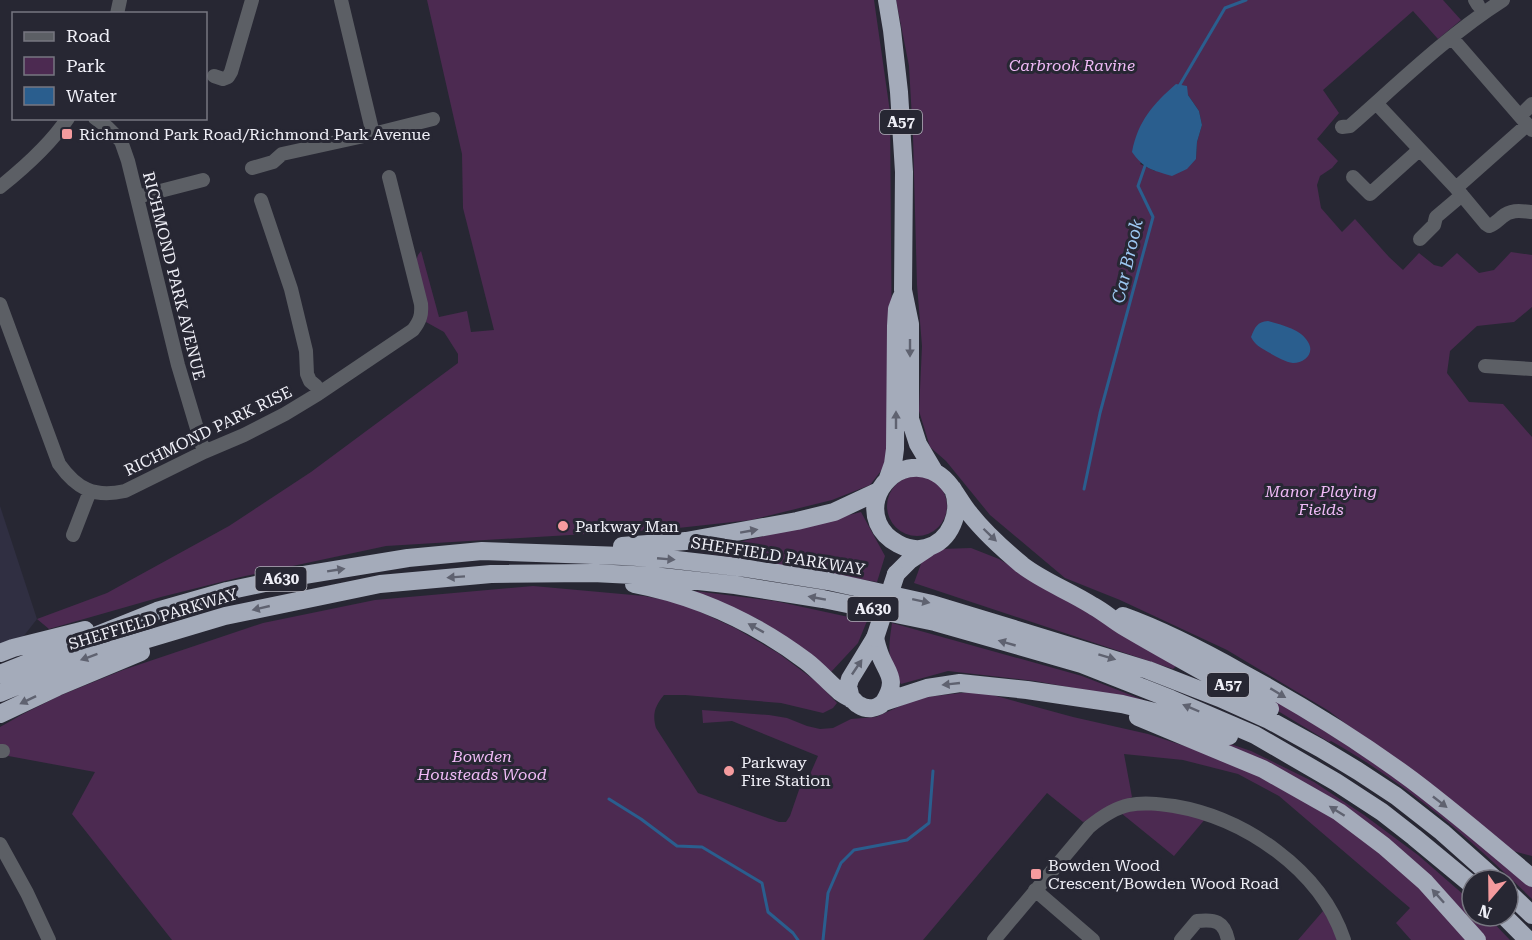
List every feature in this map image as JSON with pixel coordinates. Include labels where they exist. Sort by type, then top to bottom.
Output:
[{"type":"highway","name":"A57","points":[[887,0],[899,92],[904,172],[903,290],[910,324],[910,418],[918,444],[934,471],[953,489],[969,513],[988,534],[1023,566],[1050,584],[1093,605],[1122,625],[1295,723],[1358,771]]},
{"type":"highway","name":"A57","points":[[896,543],[888,537],[878,523],[875,507],[893,464],[896,433],[897,309],[903,290]]},
{"type":"highway","points":[[482,551],[686,541],[775,526],[826,514],[850,505],[884,484],[895,473],[918,467],[934,471]]},
{"type":"highway","points":[[896,574],[910,560],[944,537],[952,528],[957,505],[953,489]]},
{"type":"highway","points":[[896,543],[915,549],[929,548]]},
{"type":"highway","points":[[851,699],[850,679],[875,638],[896,574],[899,553],[896,543]]},
{"type":"highway","name":"SHEFFIELD PARKWAY","points":[[0,674],[157,611],[227,591],[298,576],[408,558],[482,551],[622,556],[705,563],[828,581],[932,604],[1184,683],[1269,720],[1358,771],[1396,796],[1482,868]]},
{"type":"highway","name":"SHEFFIELD PARKWAY","points":[[0,693],[91,656],[225,616],[380,584],[491,574],[593,573],[692,579],[823,599],[935,622],[1082,664],[1255,735],[1336,782],[1382,812],[1460,875]]},
{"type":"highway","points":[[491,574],[632,584],[696,600],[740,619],[774,638],[809,664],[841,693],[866,708],[874,708],[884,702],[927,688],[960,683],[1122,704],[1171,716],[1249,742],[1336,782]]},
{"type":"highway","points":[[1093,605],[1150,626],[1199,649],[1269,687],[1336,728],[1410,779],[1532,878]]},
{"type":"highway","points":[[0,653],[157,611]]},
{"type":"highway","points":[[0,714],[57,687],[225,616]]},
{"type":"highway","points":[[875,638],[879,654],[891,678],[890,691],[884,702]]},
{"type":"highway","points":[[1092,700],[1263,769],[1339,812],[1384,846],[1425,882],[1477,940]]},
{"type":"highway","points":[[1520,904],[1532,915]]},
{"type":"highway","points":[[1516,928],[1528,940]]},
{"type":"street","points":[[214,76],[228,78],[252,0]]},
{"type":"street","points":[[341,0],[373,134]]},
{"type":"street","points":[[1342,127],[1350,126],[1452,38],[1488,2]]},
{"type":"street","points":[[1452,38],[1526,124]]},
{"type":"street","points":[[1376,103],[1489,226],[1508,212],[1515,210],[1532,212]]},
{"type":"street","points":[[1420,239],[1434,225],[1436,217],[1459,191],[1526,124],[1532,104]]},
{"type":"street","points":[[252,168],[273,162],[282,154],[433,119]]},
{"type":"street","points":[[0,187],[42,149],[67,120]]},
{"type":"street","name":"RICHMOND PARK AVENUE","points":[[98,120],[121,141],[128,160],[178,365],[204,452]]},
{"type":"street","points":[[1353,177],[1370,194],[1419,150]]},
{"type":"street","name":"RICHMOND PARK RISE","points":[[90,491],[112,494],[125,491],[269,423],[318,394],[414,330],[422,314],[421,304],[389,177]]},
{"type":"street","points":[[137,197],[203,180]]},
{"type":"street","points":[[261,200],[291,289],[306,351],[307,374],[316,386],[318,394]]},
{"type":"street","points":[[0,304],[59,464],[77,485],[90,491],[73,535]]},
{"type":"street","points":[[1485,366],[1532,369]]},
{"type":"street","points":[[994,940],[1089,827],[1102,816],[1128,805],[1150,802],[1190,809],[1228,822],[1261,839],[1294,866],[1321,896],[1344,940]]},
{"type":"street","points":[[0,844],[49,940]]},
{"type":"street","points":[[1035,890],[1093,940]]},
{"type":"street","points":[[1181,940],[1197,921],[1209,919],[1219,922],[1226,931],[1228,940]]},
{"type":"shaded area","points":[[0,506],[37,619],[19,642],[0,649]]},
{"type":"green space","points":[[427,0],[874,0],[890,112],[891,429],[884,467],[870,485],[832,500],[751,520],[669,529],[386,546],[241,577],[49,629],[37,619],[107,593],[229,526],[311,472],[458,363],[458,354],[444,332],[426,322],[427,315],[415,264],[421,251],[439,317],[467,311],[471,332],[494,330],[463,208],[462,154]]},
{"type":"green space","points":[[896,0],[1443,0],[1461,20],[1438,39],[1413,11],[1323,90],[1339,113],[1317,139],[1338,161],[1320,176],[1317,185],[1321,208],[1342,232],[1355,219],[1403,270],[1419,253],[1434,265],[1442,267],[1457,253],[1479,273],[1494,270],[1511,252],[1532,255],[1532,307],[1514,322],[1477,326],[1450,351],[1447,373],[1469,402],[1503,404],[1532,437],[1532,856],[1513,851],[1329,711],[1227,650],[1120,600],[1065,578],[990,515],[946,461],[930,447],[919,411],[922,346],[917,285],[909,66]],"holes":[[[1188,95],[1199,111],[1202,125],[1197,142],[1196,159],[1155,171],[1140,164]]]},
{"type":"green space","points":[[917,476],[938,485],[947,506],[938,527],[917,536],[896,527],[887,506],[896,485]]},
{"type":"green space","points":[[861,512],[885,556],[877,582],[700,552],[821,522]]},
{"type":"green space","points":[[971,548],[999,559],[1176,666],[1173,669],[914,583],[922,561],[941,549]]},
{"type":"green space","name":"Bowden Housteads Wood","points":[[533,586],[644,596],[681,603],[735,628],[778,653],[817,682],[837,703],[823,713],[781,703],[664,695],[655,710],[656,728],[698,793],[779,822],[786,822],[790,816],[800,787],[804,788],[818,756],[732,721],[703,723],[702,710],[769,715],[787,718],[820,729],[833,728],[851,719],[876,717],[918,698],[978,691],[1073,717],[1148,734],[1243,768],[1345,824],[1430,895],[1472,940],[1411,940],[1396,923],[1410,908],[1279,796],[1238,774],[1183,760],[1124,754],[1132,797],[1083,822],[1047,793],[923,940],[172,940],[72,814],[95,772],[3,755],[0,745],[0,727],[59,696],[123,670],[263,623],[375,600]]},
{"type":"green space","points":[[695,591],[775,601],[867,621],[858,643],[831,672],[758,619],[697,596]]},
{"type":"green space","points":[[892,623],[1082,676],[1146,701],[1035,681],[948,671],[901,684],[890,654]]},
{"type":"green space","points":[[1206,665],[1290,708],[1398,779],[1508,868],[1499,868],[1437,813],[1359,757],[1329,742]]},
{"type":"green space","points":[[1198,733],[1251,751],[1314,782],[1364,815],[1418,855],[1460,892],[1460,909],[1414,862]]},
{"type":"green space","points":[[1148,806],[1206,818],[1174,856],[1121,813]]},
{"type":"green space","points":[[1520,877],[1532,887],[1532,899],[1520,888]]},
{"type":"green space","points":[[1323,911],[1334,929],[1337,940],[1298,940]]},
{"type":"green space","points":[[1476,928],[1498,928],[1510,940],[1486,940]]},
{"type":"water","points":[[1176,84],[1187,86],[1188,95],[1199,111],[1202,125],[1197,142],[1196,159],[1187,169],[1172,176],[1149,168],[1132,152],[1142,122],[1160,99]]},
{"type":"water","points":[[1268,321],[1301,334],[1310,346],[1308,357],[1293,363],[1283,360],[1256,344],[1251,337],[1254,330],[1259,324]]},
{"type":"waterway","name":"Car Brook","points":[[1178,88],[1225,8],[1246,0]]},
{"type":"waterway","name":"Car Brook","points":[[1084,489],[1100,413],[1153,217],[1138,186],[1146,163]]},
{"type":"waterway","name":"Car Brook","points":[[823,940],[828,893],[841,863],[854,850],[907,840],[929,823],[933,771]]},
{"type":"waterway","points":[[609,799],[677,846],[702,847],[762,883],[768,912],[798,940]]},
{"type":"place","name":"Richmond Park Road/Richmond Park Avenue","points":[[67,134]]},
{"type":"place","name":"Parkway Man","points":[[563,526]]},
{"type":"place","name":"Parkway Fire Station","points":[[729,771]]},
{"type":"place","name":"Bowden Wood Crescent/Bowden Wood Road","points":[[1036,874]]},
{"type":"park label","name":"Carbrook Ravine","points":[[1072,65]]},
{"type":"park label","name":"Manor Playing Fields","points":[[1321,500]]}]
